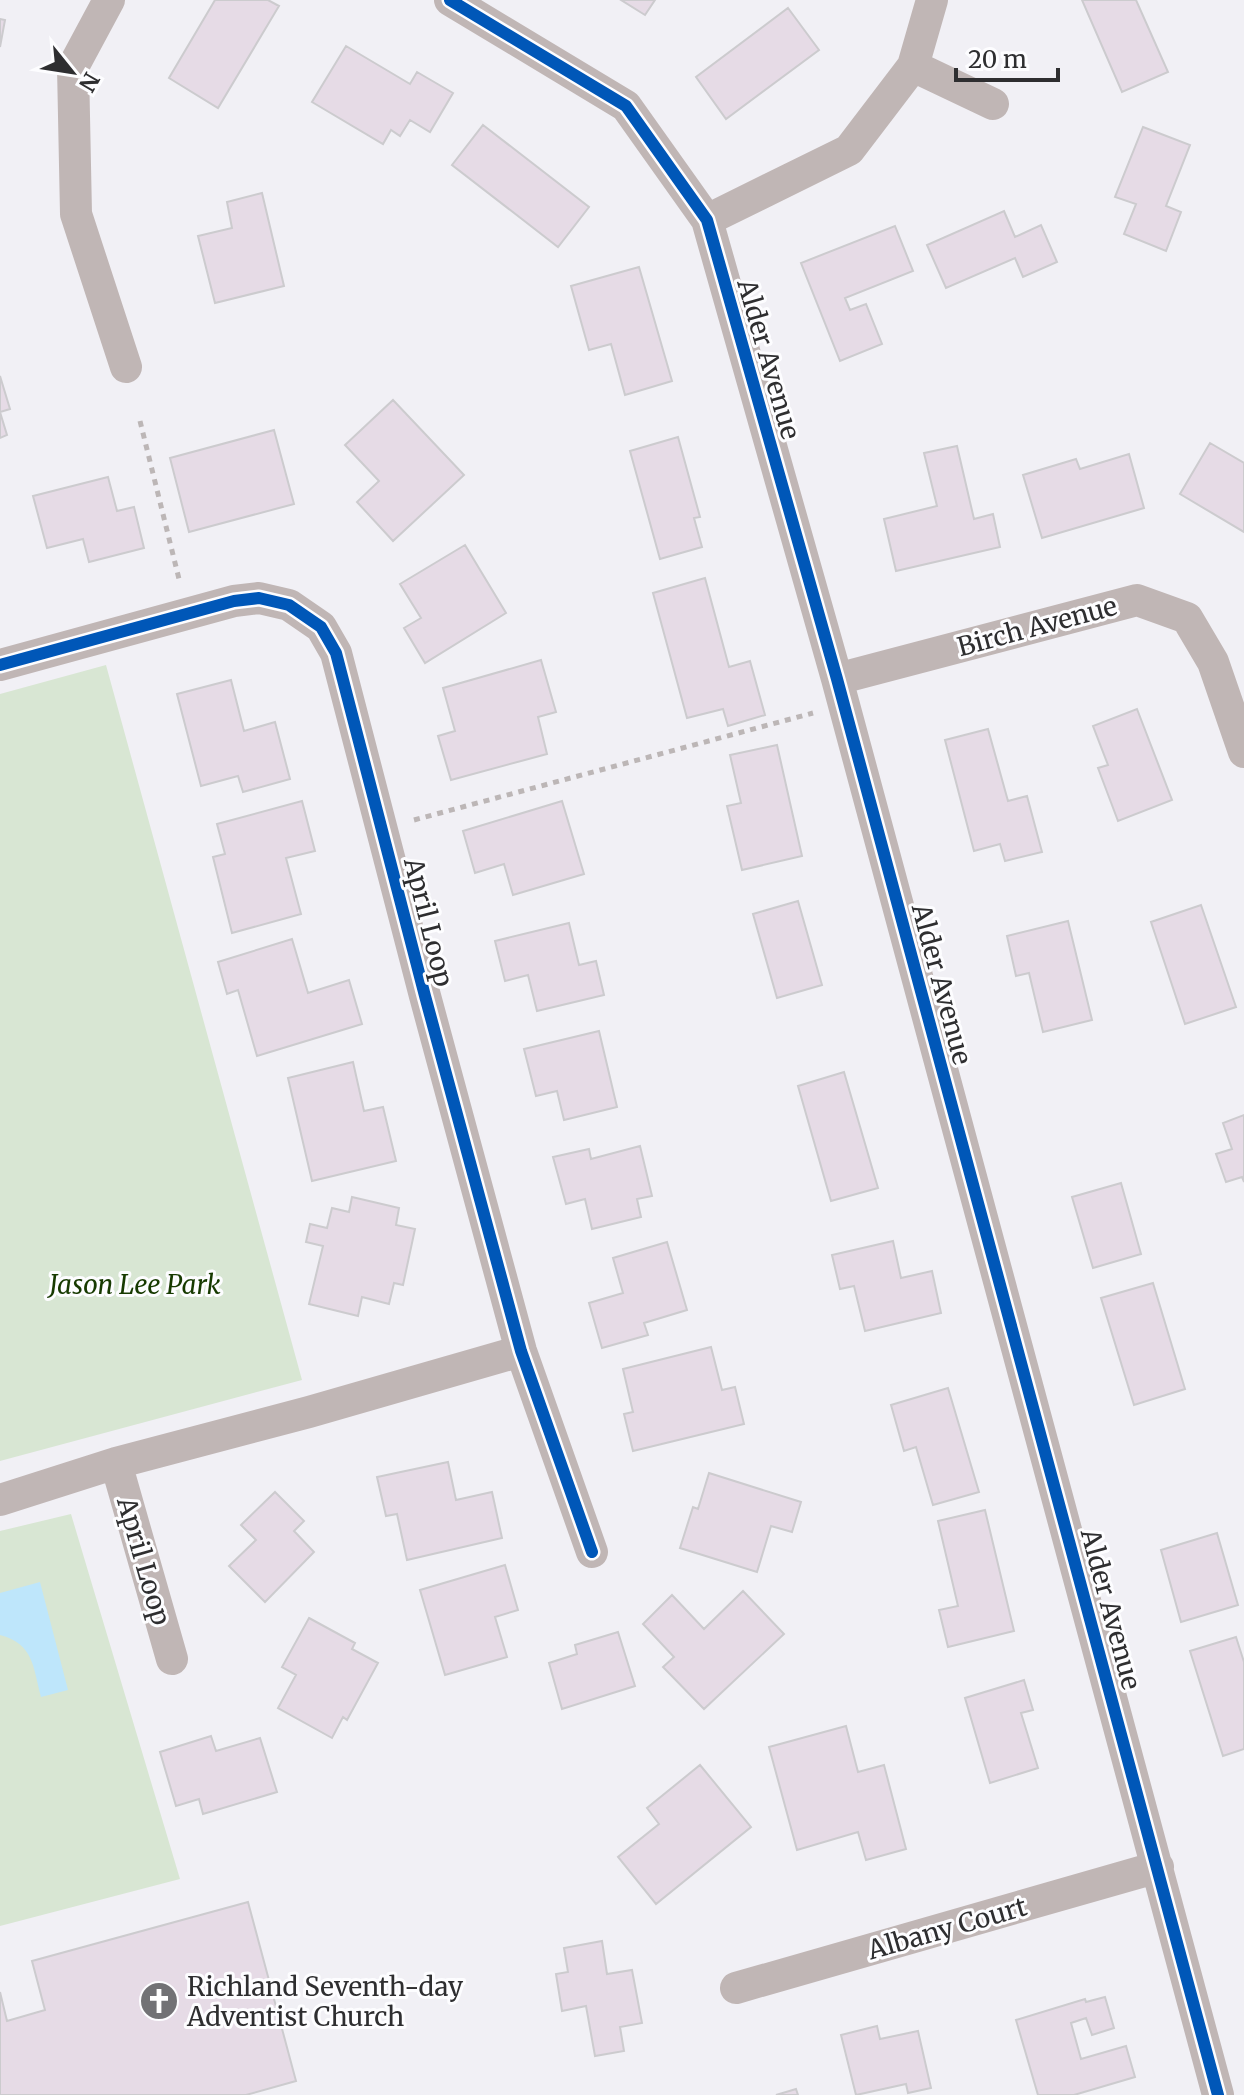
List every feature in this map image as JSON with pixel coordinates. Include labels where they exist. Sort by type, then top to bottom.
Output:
[{"type":"street","points":[[109,0],[73,67],[76,214],[126,367]]},
{"type":"street","name":"Alder Avenue","points":[[450,0],[626,106],[707,220],[837,679],[1218,2095]]},
{"type":"street","points":[[707,220],[849,150],[913,66],[932,0]]},
{"type":"street","points":[[913,66],[993,104]]},
{"type":"street","name":"April Loop","points":[[0,665],[234,601],[259,598],[289,605],[321,627],[336,653],[352,708],[432,1025],[521,1351],[592,1552]]},
{"type":"street","name":"Birch Avenue","points":[[837,679],[1137,600],[1187,618],[1213,662],[1244,752]]},
{"type":"street","name":"April Loop","points":[[0,1500],[116,1463],[295,1416],[521,1351]]},
{"type":"street","name":"April Loop","points":[[116,1463],[172,1659]]},
{"type":"street","name":"Albany Court","points":[[736,1988],[1158,1867]]},
{"type":"path","points":[[140,421],[180,584]]},
{"type":"path","points":[[414,820],[818,711]]},
{"type":"green space","name":"Jason Lee Park","points":[[106,665],[302,1380],[0,1461],[0,694]]},
{"type":"green space","points":[[71,1514],[180,1879],[0,1926],[0,1531]]},
{"type":"water","points":[[40,1582],[68,1690],[41,1697],[26,1651],[20,1644],[0,1635],[0,1593]]},
{"type":"building","points":[[215,0],[268,0],[279,6],[218,108],[169,78]]},
{"type":"building","points":[[621,0],[655,0],[645,15]]},
{"type":"building","points":[[1082,0],[1136,0],[1168,72],[1122,92]]},
{"type":"building","points":[[788,8],[819,50],[726,119],[696,77]]},
{"type":"building","points":[[0,19],[5,20],[0,47]]},
{"type":"building","points":[[346,46],[410,84],[417,72],[453,93],[430,132],[410,120],[400,136],[391,130],[383,144],[312,102]]},
{"type":"building","points":[[483,125],[589,207],[558,247],[452,165]]},
{"type":"building","points":[[1143,127],[1190,145],[1166,206],[1181,212],[1166,251],[1124,234],[1136,204],[1115,197]]},
{"type":"building","points":[[262,193],[284,286],[215,303],[198,236],[232,228],[227,202]]},
{"type":"building","points":[[1004,211],[1015,237],[1041,225],[1057,262],[1023,277],[1015,258],[946,288],[927,245]]},
{"type":"building","points":[[895,226],[913,271],[845,298],[850,310],[866,304],[882,344],[840,361],[801,263]]},
{"type":"building","points":[[639,267],[672,381],[625,395],[611,344],[589,350],[571,286]]},
{"type":"building","points":[[0,376],[10,409],[0,412]]},
{"type":"building","points":[[393,400],[464,475],[393,541],[357,502],[379,481],[345,445]]},
{"type":"building","points":[[0,412],[7,435],[0,438]]},
{"type":"building","points":[[274,430],[294,504],[189,532],[170,458]]},
{"type":"building","points":[[678,437],[700,517],[694,518],[702,547],[660,559],[630,451]]},
{"type":"building","points":[[1210,443],[1244,463],[1244,532],[1180,494]]},
{"type":"building","points":[[957,446],[974,519],[993,514],[1000,547],[896,571],[884,519],[937,506],[924,453]]},
{"type":"building","points":[[1129,454],[1144,508],[1042,538],[1023,475],[1076,459],[1080,469]]},
{"type":"building","points":[[108,477],[117,511],[134,507],[144,548],[89,562],[83,539],[47,548],[33,496]]},
{"type":"building","points":[[465,545],[506,613],[425,663],[404,628],[421,618],[400,584]]},
{"type":"building","points":[[705,578],[729,667],[750,661],[765,715],[728,726],[723,709],[687,718],[653,593]]},
{"type":"building","points":[[541,660],[556,712],[538,717],[547,754],[451,780],[438,736],[455,731],[443,688]]},
{"type":"building","points":[[231,680],[244,731],[275,722],[290,779],[243,792],[238,776],[201,786],[177,694]]},
{"type":"building","points":[[1137,709],[1172,800],[1118,821],[1098,768],[1108,765],[1093,726]]},
{"type":"building","points":[[988,729],[1008,801],[1027,796],[1042,852],[1005,861],[1000,844],[974,851],[945,740]]},
{"type":"building","points":[[777,745],[802,856],[742,870],[727,806],[741,803],[730,755]]},
{"type":"building","points":[[302,801],[315,851],[286,858],[301,914],[232,933],[213,857],[225,854],[217,824]]},
{"type":"building","points":[[562,801],[584,874],[513,895],[504,864],[475,873],[463,831]]},
{"type":"building","points":[[798,901],[822,985],[777,998],[753,914]]},
{"type":"building","points":[[1201,905],[1236,1007],[1185,1024],[1151,922]]},
{"type":"building","points":[[1068,921],[1092,1020],[1043,1032],[1029,973],[1016,976],[1007,936]]},
{"type":"building","points":[[569,923],[579,965],[596,961],[604,995],[537,1011],[528,975],[505,981],[495,941]]},
{"type":"building","points":[[292,939],[308,993],[349,980],[362,1024],[257,1056],[238,990],[227,994],[218,962]]},
{"type":"building","points":[[599,1031],[617,1107],[564,1120],[557,1091],[536,1096],[524,1049]]},
{"type":"building","points":[[353,1062],[364,1111],[383,1107],[396,1161],[312,1181],[288,1078]]},
{"type":"building","points":[[844,1072],[878,1188],[831,1201],[798,1086]]},
{"type":"building","points":[[1244,1115],[1244,1182],[1242,1177],[1226,1182],[1216,1154],[1232,1149],[1223,1123]]},
{"type":"building","points":[[640,1146],[652,1196],[637,1199],[641,1217],[592,1229],[585,1199],[566,1204],[553,1157],[589,1149],[591,1159]]},
{"type":"building","points":[[1121,1183],[1141,1254],[1093,1268],[1072,1197]]},
{"type":"building","points":[[352,1197],[399,1208],[396,1225],[415,1229],[403,1285],[394,1283],[389,1304],[362,1297],[358,1316],[309,1304],[323,1246],[306,1242],[310,1224],[327,1228],[332,1208],[349,1212]]},
{"type":"building","points":[[893,1241],[901,1278],[932,1271],[941,1313],[865,1331],[854,1286],[840,1289],[832,1255]]},
{"type":"building","points":[[667,1242],[687,1310],[644,1323],[648,1335],[602,1348],[589,1303],[623,1293],[613,1258]]},
{"type":"building","points":[[1153,1283],[1185,1389],[1134,1405],[1101,1298]]},
{"type":"building","points":[[711,1347],[722,1390],[735,1387],[744,1424],[633,1451],[624,1414],[633,1412],[623,1369]]},
{"type":"building","points":[[948,1388],[979,1492],[933,1505],[916,1447],[904,1451],[891,1405]]},
{"type":"building","points":[[448,1462],[456,1500],[492,1492],[502,1538],[407,1560],[397,1514],[386,1516],[377,1477]]},
{"type":"building","points":[[709,1473],[801,1502],[792,1532],[771,1526],[757,1572],[680,1548],[693,1507],[698,1509]]},
{"type":"building","points":[[275,1492],[304,1521],[294,1531],[314,1552],[265,1602],[229,1566],[256,1540],[241,1525]]},
{"type":"building","points":[[985,1510],[1014,1631],[948,1647],[939,1610],[958,1606],[938,1521]]},
{"type":"building","points":[[1217,1533],[1238,1605],[1181,1622],[1161,1550]]},
{"type":"building","points":[[505,1565],[518,1610],[495,1617],[507,1657],[445,1675],[420,1590]]},
{"type":"building","points":[[743,1591],[784,1634],[704,1709],[663,1667],[674,1657],[643,1624],[672,1595],[704,1629]]},
{"type":"building","points":[[309,1618],[355,1643],[352,1649],[378,1663],[347,1720],[343,1717],[332,1738],[278,1708],[296,1675],[282,1667]]},
{"type":"building","points":[[618,1632],[635,1686],[562,1709],[549,1663],[577,1654],[575,1645]]},
{"type":"building","points":[[1236,1637],[1244,1662],[1244,1749],[1223,1756],[1190,1651]]},
{"type":"building","points":[[1024,1680],[1033,1710],[1021,1713],[1038,1768],[990,1783],[965,1698]]},
{"type":"building","points":[[846,1726],[858,1772],[884,1765],[906,1849],[866,1860],[858,1832],[797,1850],[769,1747]]},
{"type":"building","points":[[211,1736],[216,1751],[260,1738],[277,1792],[203,1814],[199,1799],[176,1806],[160,1752]]},
{"type":"building","points":[[700,1765],[751,1827],[656,1904],[618,1857],[659,1824],[647,1808]]},
{"type":"building","name":"Richland Seventh-day Adventist Church","points":[[248,1902],[296,2081],[246,2095],[0,2095],[0,1992],[7,2021],[45,2010],[32,1961]]},
{"type":"building","points":[[602,1941],[607,1974],[632,1970],[642,2023],[620,2027],[624,2051],[595,2056],[586,2006],[562,2011],[556,1974],[568,1972],[564,1948]]},
{"type":"building","points":[[1105,1997],[1114,2028],[1092,2035],[1086,2018],[1071,2023],[1081,2059],[1126,2046],[1135,2077],[1074,2095],[1038,2095],[1016,2020],[1085,1999],[1086,2002]]},
{"type":"building","points":[[877,2026],[880,2039],[918,2031],[931,2088],[908,2093],[906,2084],[856,2095],[841,2035]]},
{"type":"building","points":[[796,2089],[798,2095],[776,2095]]},
{"type":"cycle path","points":[[450,0],[626,106],[707,220],[837,679],[1218,2095]]},
{"type":"cycle path","points":[[0,665],[234,601],[259,598],[289,605],[321,627],[336,653],[521,1351],[592,1552]]},
{"type":"place","name":"Richland Seventh-day Adventist Church","points":[[159,2001]]}]
